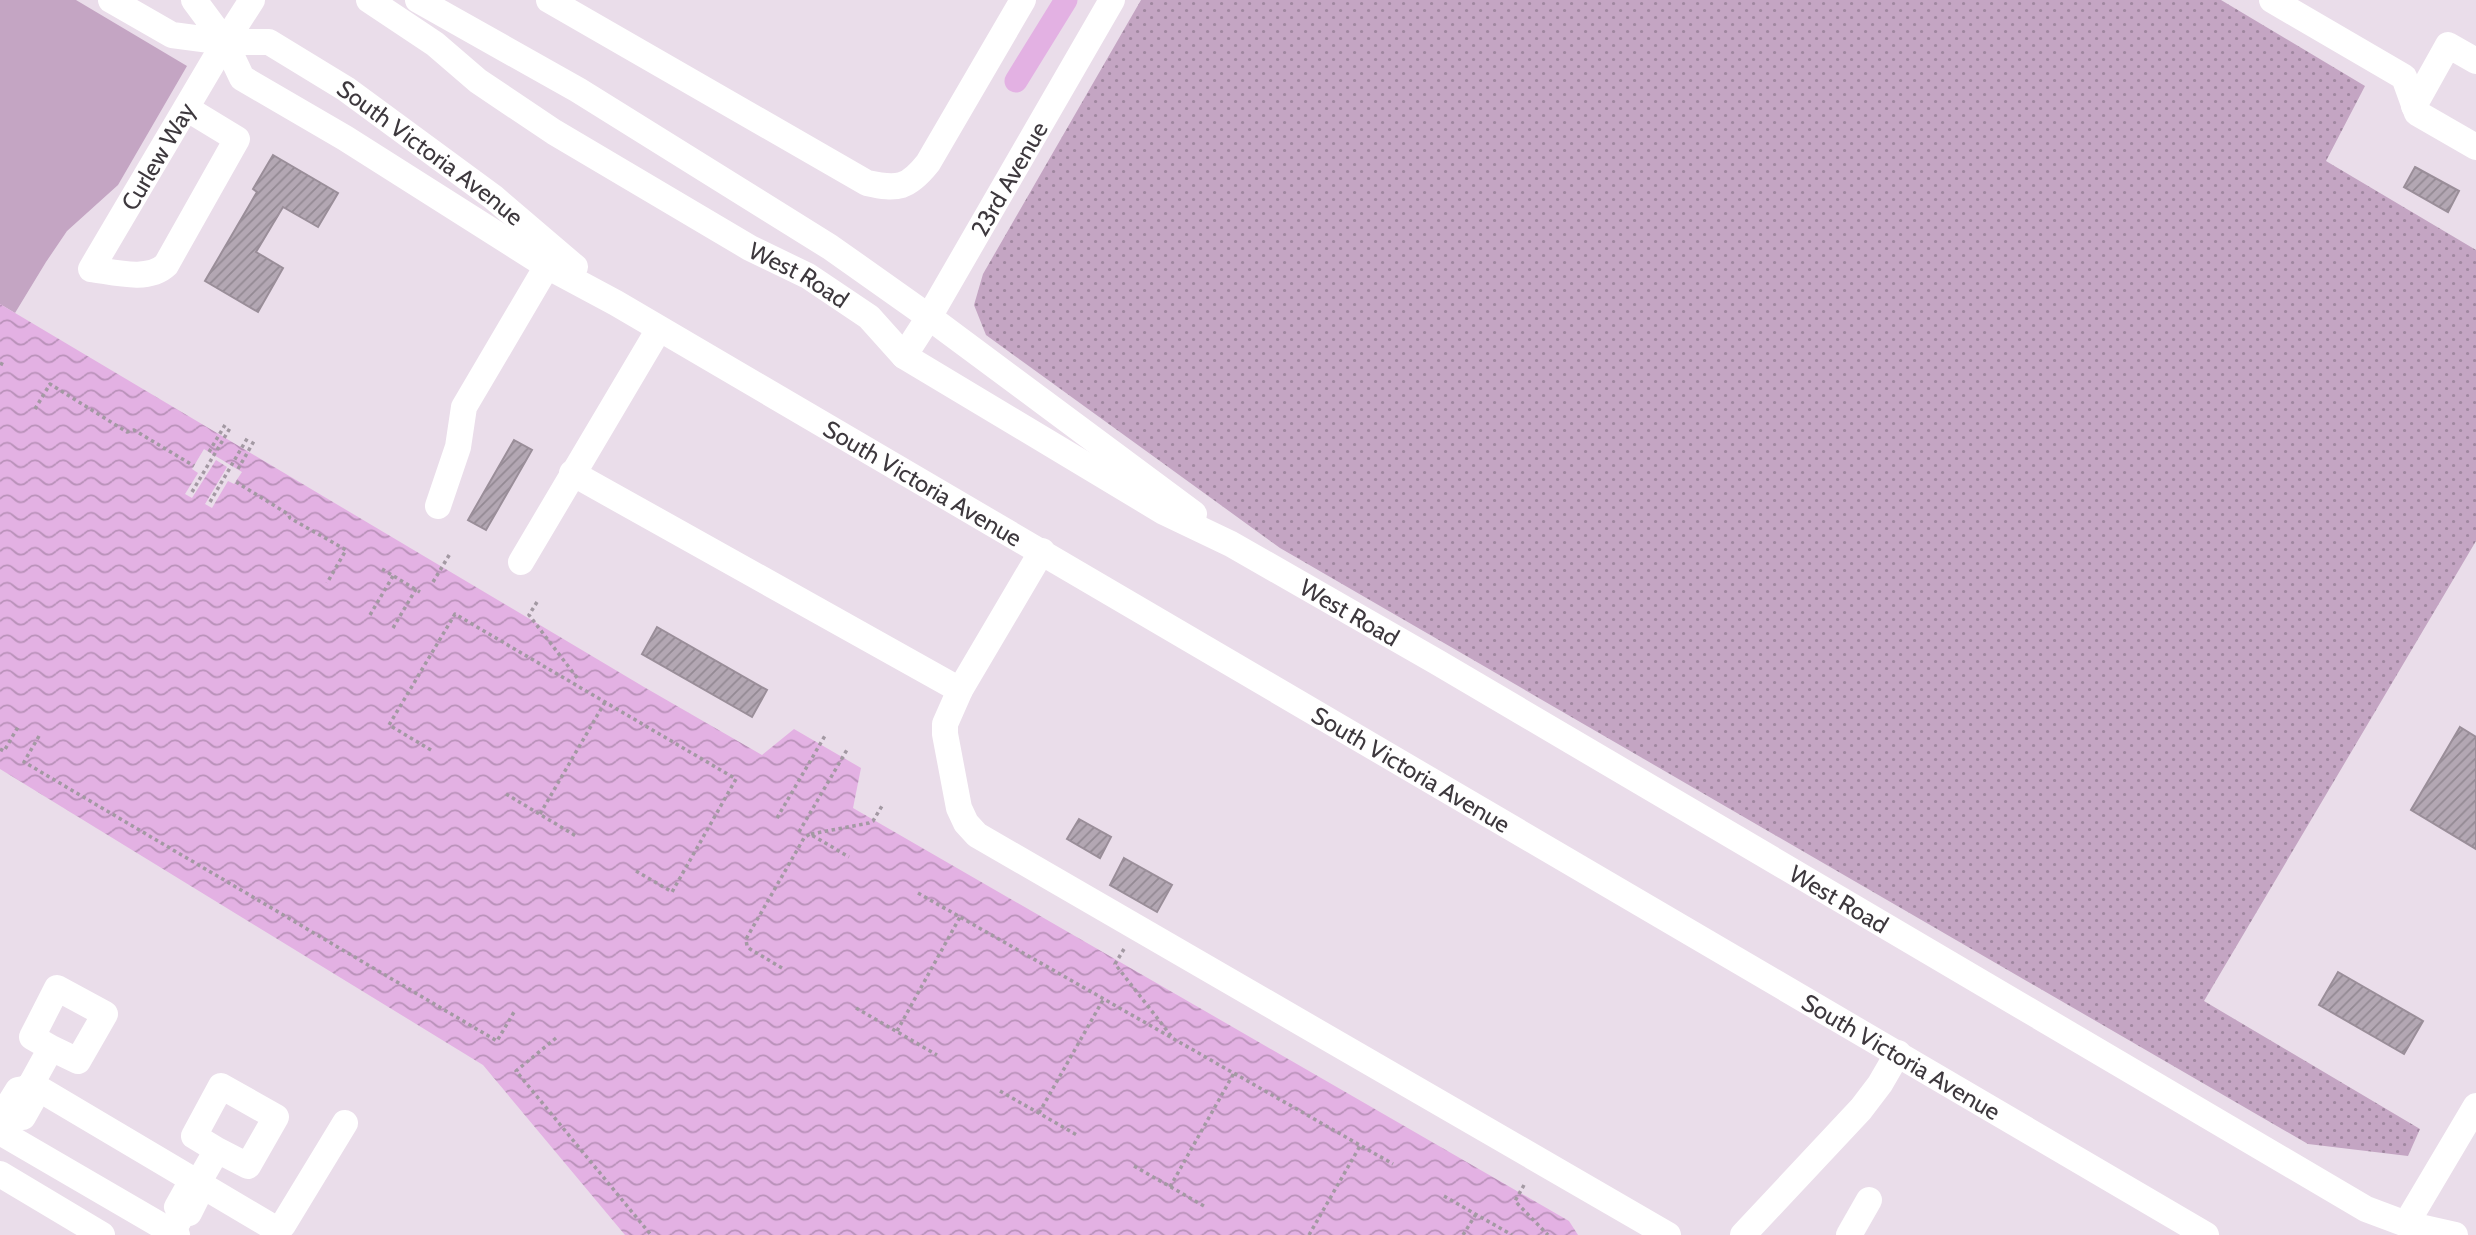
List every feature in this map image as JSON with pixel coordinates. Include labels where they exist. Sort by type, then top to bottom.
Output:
[{"type":"street","name":"South Victoria Avenue","points":[[111,0],[172,36],[225,42],[269,43],[346,89],[493,197],[616,303]]},
{"type":"street","name":"South Victoria Avenue","points":[[194,0],[225,42],[242,78],[345,138],[547,266],[616,303],[1042,551],[2206,1235]]},
{"type":"street","points":[[225,42],[252,0]]},
{"type":"street","name":"West Road","points":[[369,0],[435,44],[478,81],[554,132],[750,248],[808,276],[869,317],[904,356],[1164,512],[1231,544],[1449,669],[2366,1209],[2406,1224],[2455,1235]]},
{"type":"street","name":"West Road","points":[[418,0],[589,97],[830,247],[1162,489],[1231,544]]},
{"type":"street","points":[[549,0],[867,183],[898,187],[909,183],[929,163],[1023,0]]},
{"type":"street","name":"23rd Avenue","points":[[904,356],[1112,0]]},
{"type":"street","points":[[2272,0],[2404,78],[2417,113],[2476,147]]},
{"type":"street","name":"Curlew Way","points":[[186,108],[237,139],[166,265],[159,272],[147,275],[91,269],[186,108],[225,42]]},
{"type":"street","points":[[2414,106],[2448,45],[2476,61]]},
{"type":"street","points":[[438,506],[458,447],[464,407],[547,266]]},
{"type":"street","points":[[950,278],[957,338]]},
{"type":"street","points":[[521,562],[660,329]]},
{"type":"street","points":[[572,473],[960,690]]},
{"type":"street","points":[[1042,551],[948,714],[945,734],[959,808],[966,823],[977,835],[1668,1235]]},
{"type":"street","points":[[51,1048],[30,1086],[32,1101],[28,1109],[23,1117],[4,1133],[177,1227],[189,1213],[197,1197],[196,1186],[217,1150]]},
{"type":"street","points":[[1743,1235],[1861,1110],[1898,1053]]},
{"type":"street","points":[[30,1086],[196,1186],[274,1228],[282,1225],[345,1123]]},
{"type":"street","points":[[2406,1224],[2476,1106]]},
{"type":"street","points":[[0,1174],[102,1235]]},
{"type":"street","points":[[1849,1235],[1869,1200]]},
{"type":"path","points":[[0,363],[6,366]]},
{"type":"path","points":[[35,409],[50,384],[127,432],[134,430],[194,466]]},
{"type":"path","points":[[192,492],[227,426],[209,452]]},
{"type":"path","points":[[210,502],[248,437]]},
{"type":"path","points":[[238,469],[254,441]]},
{"type":"path","points":[[236,482],[288,514],[290,518],[346,550],[327,583]]},
{"type":"path","points":[[433,582],[451,552]]},
{"type":"path","points":[[382,569],[418,590],[393,628]]},
{"type":"path","points":[[370,615],[393,576]]},
{"type":"path","points":[[537,602],[529,615],[578,679]]},
{"type":"path","points":[[431,750],[388,725],[455,614],[736,779],[672,892],[636,871]]},
{"type":"path","points":[[540,814],[605,702]]},
{"type":"path","points":[[0,749],[4,751],[18,727]]},
{"type":"path","points":[[777,818],[826,734]]},
{"type":"path","points":[[38,736],[24,762],[497,1041],[514,1012]]},
{"type":"path","points":[[799,832],[848,748]]},
{"type":"path","points":[[506,794],[576,836]]},
{"type":"path","points":[[782,968],[750,949],[746,939],[804,838],[810,834],[869,823],[882,806]]},
{"type":"path","points":[[810,834],[849,857]]},
{"type":"path","points":[[918,893],[1393,1164]]},
{"type":"path","points":[[897,1031],[960,917]]},
{"type":"path","points":[[1124,949],[1115,964],[1174,1039]]},
{"type":"path","points":[[1039,1113],[1104,999]]},
{"type":"path","points":[[856,1008],[937,1055]]},
{"type":"path","points":[[556,1038],[516,1071],[651,1235]]},
{"type":"path","points":[[1170,1187],[1234,1073]]},
{"type":"path","points":[[1000,1091],[1077,1135]]},
{"type":"path","points":[[1309,1235],[1361,1145]]},
{"type":"path","points":[[1134,1166],[1204,1206]]},
{"type":"path","points":[[1524,1185],[1514,1201],[1548,1235]]},
{"type":"path","points":[[1444,1196],[1512,1235]]},
{"type":"path","points":[[1463,1235],[1476,1214]]},
{"type":"shaded area","points":[[0,0],[76,0],[187,66],[118,185],[67,231],[15,313],[0,304]]},
{"type":"shaded area","points":[[1141,0],[2221,0],[2365,86],[2326,161],[2476,250],[2476,541],[2204,1001],[2420,1129],[2408,1156],[2308,1144],[1280,548],[986,335],[974,305],[983,274]]},
{"type":"water","points":[[0,304],[762,755],[794,729],[861,768],[853,808],[1569,1221],[1578,1235],[625,1235],[483,1065],[0,769]]},
{"type":"pier","points":[[204,449],[242,472],[234,484],[228,481],[212,508],[205,504],[227,467],[216,460],[192,498],[185,494],[198,473],[192,469]]},
{"type":"building","points":[[273,155],[338,193],[318,227],[283,207],[256,252],[283,268],[258,312],[205,281],[257,192],[253,189]]},
{"type":"building","points":[[2415,167],[2459,191],[2448,212],[2404,187]]},
{"type":"building","points":[[514,440],[532,450],[486,530],[468,520]]},
{"type":"building","points":[[657,627],[767,690],[752,717],[642,654]]},
{"type":"building","points":[[2460,727],[2476,737],[2476,849],[2411,810]]},
{"type":"building","points":[[1079,819],[1111,837],[1100,858],[1067,839]]},
{"type":"building","points":[[1124,858],[1172,885],[1157,912],[1110,885]]},
{"type":"building","points":[[2338,972],[2423,1021],[2404,1054],[2319,1005]]},
{"type":"waterway","points":[[1016,81],[1066,0]]}]
